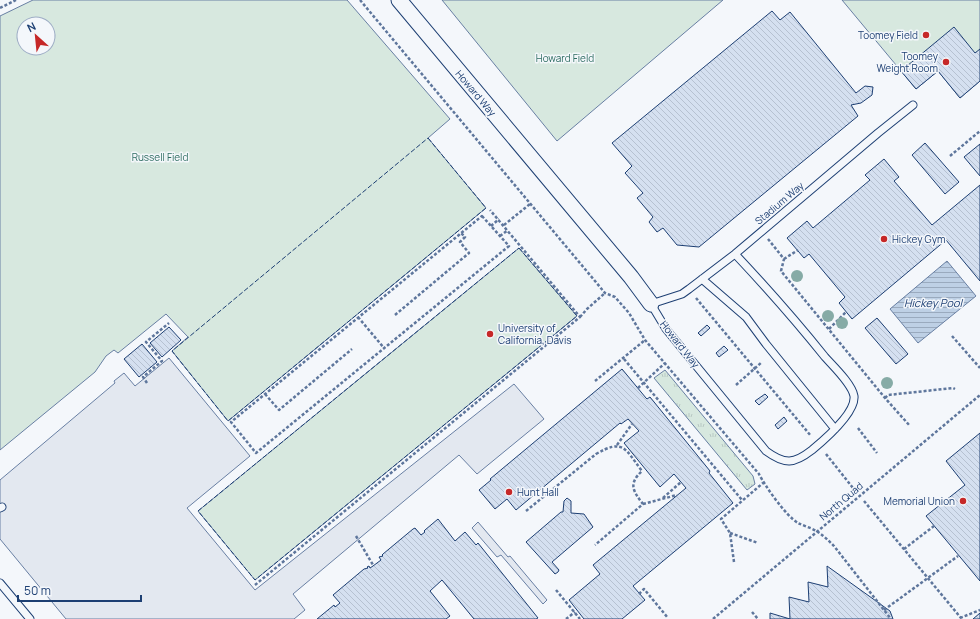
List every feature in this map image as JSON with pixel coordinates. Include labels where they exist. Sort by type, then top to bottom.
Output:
[{"type":"street","name":"Howard Way","points":[[399,0],[631,277],[651,304]]},
{"type":"lane","name":"Stadium Way","points":[[651,304],[682,294],[735,254],[913,105]]},
{"type":"lane","name":"Howard Way","points":[[651,304],[668,331],[766,451],[776,458],[786,462],[796,461],[818,444],[847,415],[853,405],[854,397],[852,390],[774,296],[735,254]]},
{"type":"lane","points":[[702,279],[746,317],[766,344],[835,428]]},
{"type":"lane","points":[[0,584],[30,619]]},
{"type":"path","points":[[0,8],[16,0]]},
{"type":"path","points":[[360,0],[605,293],[615,297],[629,313],[645,340],[754,468],[763,483],[790,516],[797,522],[817,531],[834,546],[891,619]]},
{"type":"path","points":[[950,156],[980,131]]},
{"type":"path","points":[[504,225],[530,204]]},
{"type":"path","points":[[490,210],[580,317]]},
{"type":"path","points":[[482,216],[509,246],[256,453],[230,422],[461,233],[482,216]]},
{"type":"path","points":[[491,226],[499,219]]},
{"type":"path","points":[[500,236],[508,230]]},
{"type":"path","points":[[394,315],[469,253],[460,242],[465,238],[461,233]]},
{"type":"path","points":[[768,239],[784,259]]},
{"type":"path","points":[[798,250],[784,259],[781,271],[885,398],[910,426]]},
{"type":"path","points":[[255,585],[580,317],[605,293]]},
{"type":"path","points":[[698,300],[811,436]]},
{"type":"path","points":[[829,329],[846,312]]},
{"type":"path","points":[[358,317],[384,348]]},
{"type":"path","points":[[147,383],[143,378],[162,361],[146,342],[169,323]]},
{"type":"path","points":[[952,336],[980,368]]},
{"type":"path","points":[[595,381],[624,359],[645,340]]},
{"type":"path","points":[[265,394],[279,410],[352,349]]},
{"type":"path","points":[[624,359],[742,500]]},
{"type":"path","points":[[736,385],[762,362]]},
{"type":"path","points":[[638,388],[665,363]]},
{"type":"path","points":[[885,398],[888,395],[955,389]]},
{"type":"path","name":"North Quad","points":[[713,619],[980,395]]},
{"type":"path","points":[[617,445],[632,424]]},
{"type":"path","points":[[858,428],[877,453]]},
{"type":"path","points":[[526,512],[596,454],[617,445],[624,447],[642,471],[634,483],[634,491],[643,504]]},
{"type":"path","points":[[826,454],[853,488]]},
{"type":"path","points":[[662,499],[681,482]]},
{"type":"path","points":[[721,519],[763,483]]},
{"type":"path","points":[[595,545],[643,504],[677,495]]},
{"type":"path","points":[[864,501],[960,618],[980,610]]},
{"type":"path","points":[[718,516],[730,533],[734,562]]},
{"type":"path","points":[[904,549],[934,526]]},
{"type":"path","points":[[730,533],[758,543]]},
{"type":"path","points":[[356,536],[373,565]]},
{"type":"path","points":[[884,610],[958,556]]},
{"type":"path","points":[[639,594],[644,589],[668,618]]},
{"type":"path","points":[[556,590],[580,619]]},
{"type":"path","points":[[566,619],[574,612]]},
{"type":"path","points":[[752,612],[758,619]]},
{"type":"green space","name":"Russell Field","points":[[33,0],[347,0],[450,119],[428,138],[486,208],[228,421],[172,351],[188,337],[166,314],[118,353],[114,350],[106,356],[95,372],[0,450],[0,16]]},
{"type":"green space","name":"Howard Field","points":[[442,0],[723,0],[557,141]]},
{"type":"green space","name":"Toomey Field","points":[[842,0],[980,0],[980,81],[960,98],[938,71],[916,89]]},
{"type":"green space","points":[[519,248],[577,316],[255,580],[198,511]]},
{"type":"green space","points":[[665,370],[753,476],[755,484],[747,490],[654,378]]},
{"type":"shaded area","points":[[169,358],[250,456],[187,508],[255,590],[514,384],[544,419],[477,474],[459,455],[293,594],[305,610],[294,619],[66,619],[0,539],[0,480],[115,383],[114,381],[124,373],[135,386]]},
{"type":"shaded area","points":[[478,522],[508,557],[510,556],[547,600],[543,604],[501,555],[497,557],[472,528]]},
{"type":"water","name":"Hickey Pool","points":[[947,261],[976,296],[918,343],[890,309]]},
{"type":"building","points":[[772,11],[780,20],[790,12],[856,93],[865,86],[873,87],[872,95],[861,103],[851,105],[858,116],[699,247],[677,245],[663,228],[657,232],[649,222],[653,217],[637,198],[643,193],[625,173],[632,166],[612,143]]},
{"type":"building","name":"Toomey Weight Room","points":[[954,27],[975,53],[980,49],[980,81],[960,98],[938,71],[916,89],[901,71]]},
{"type":"building","points":[[925,143],[959,182],[945,194],[912,155]]},
{"type":"building","points":[[980,144],[980,176],[964,157]]},
{"type":"building","name":"Hickey Gym","points":[[884,159],[899,177],[894,181],[932,225],[980,185],[980,281],[946,240],[852,319],[839,303],[845,297],[809,254],[804,258],[787,238],[807,221],[813,228],[870,180],[865,175]]},
{"type":"building","points":[[877,318],[908,354],[896,364],[865,328]]},
{"type":"building","points":[[707,325],[710,328],[701,336],[698,333]]},
{"type":"building","points":[[169,327],[181,340],[162,357],[150,343]]},
{"type":"building","points":[[142,344],[157,362],[139,377],[124,359]]},
{"type":"building","points":[[724,346],[728,350],[719,357],[716,353]]},
{"type":"building","name":"Hunt Hall","points":[[622,369],[647,399],[650,397],[710,471],[709,473],[733,503],[633,586],[645,600],[622,619],[584,619],[569,600],[600,574],[593,565],[686,488],[674,474],[660,487],[624,443],[639,431],[628,419],[621,424],[620,423],[516,510],[507,499],[495,509],[479,490],[491,480],[490,479]]},
{"type":"building","points":[[765,394],[768,397],[759,405],[755,401]]},
{"type":"building","points":[[784,417],[787,421],[778,429],[775,425]]},
{"type":"building","name":"Memorial Union","points":[[980,433],[980,581],[926,516],[965,485],[946,461]]},
{"type":"building","points":[[567,498],[571,501],[571,513],[584,514],[593,527],[552,562],[559,570],[555,574],[526,542],[561,512],[563,512],[564,501]]},
{"type":"building","points":[[438,519],[455,541],[465,532],[476,545],[478,543],[538,618],[474,619],[442,580],[430,591],[450,616],[446,619],[317,619],[334,605],[335,607],[340,603],[333,595],[364,569],[368,568],[367,567],[369,566],[370,568],[381,560],[379,557],[383,556],[383,554],[413,529],[415,528],[421,535]]},
{"type":"building","points":[[827,566],[890,611],[893,619],[790,619],[789,597],[809,602],[808,582],[828,587]]},
{"type":"building","points":[[770,613],[790,619],[770,619]]},
{"type":"building","points":[[980,613],[980,619],[973,619]]},
{"type":"fence","points":[[428,138],[486,208],[228,421],[172,351],[428,138]]},
{"type":"fence","points":[[519,248],[577,316],[255,580],[198,511],[519,248]]},
{"type":"place","name":"Toomey Field","points":[[926,35]]},
{"type":"place","name":"Toomey Weight Room","points":[[946,62]]},
{"type":"place","name":"Hickey Gym","points":[[884,239]]},
{"type":"place","name":"University of California, Davis","points":[[490,334]]},
{"type":"place","name":"Hunt Hall","points":[[509,492]]},
{"type":"place","name":"Memorial Union","points":[[963,501]]}]
